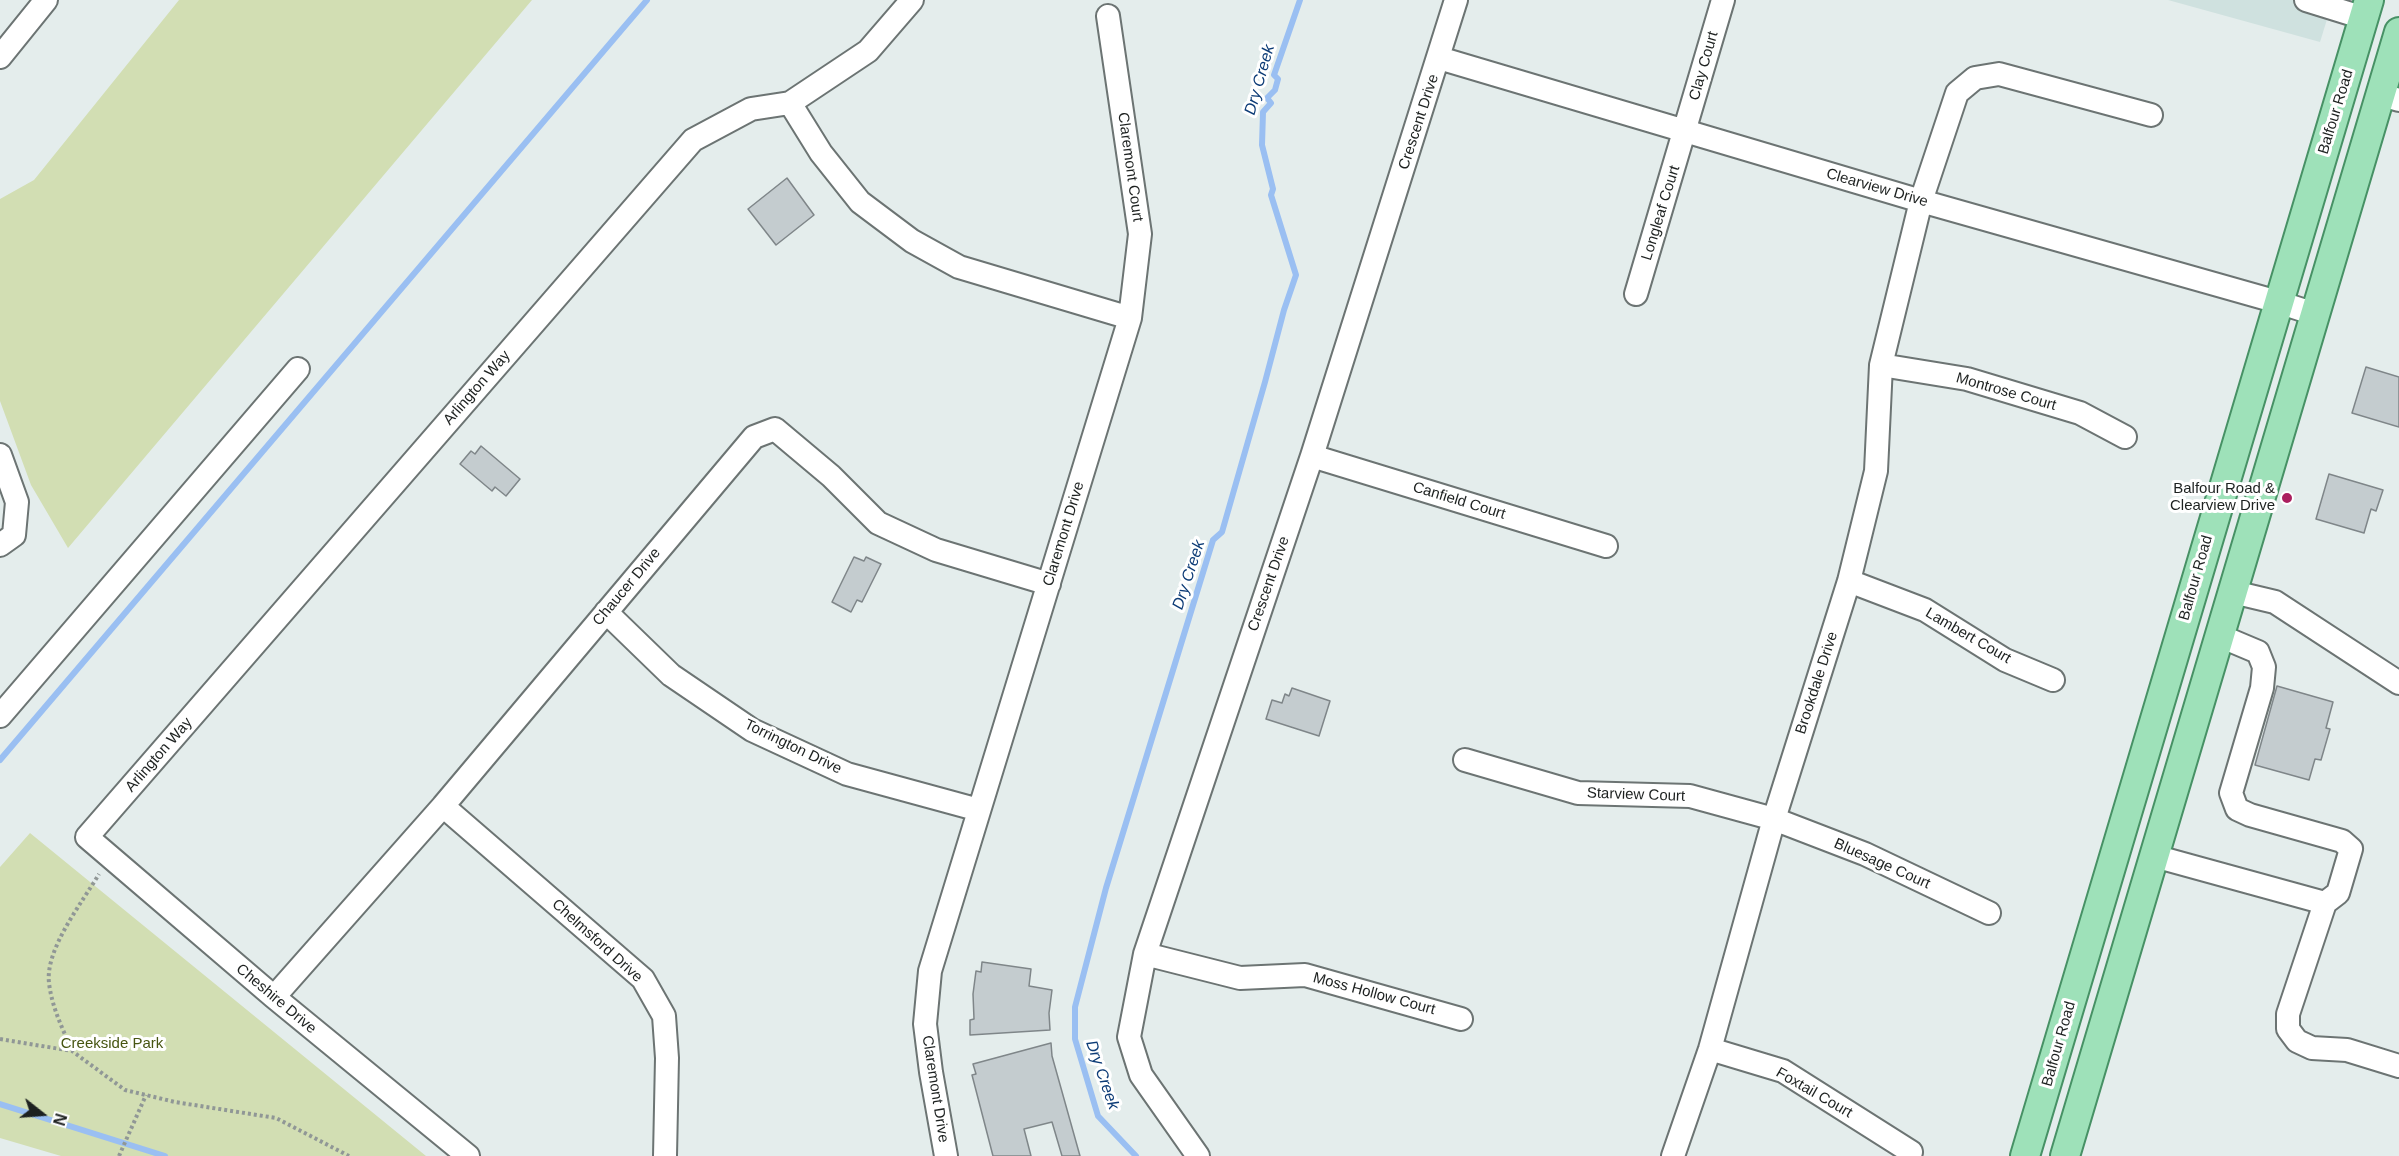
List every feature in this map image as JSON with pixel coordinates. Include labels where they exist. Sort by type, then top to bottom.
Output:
[{"type":"main road","name":"Balfour Road","points":[[2025,1156],[2367,9]]},
{"type":"main road","points":[[2065,1156],[2315,314],[2390,98],[2399,32]]},
{"type":"street","points":[[0,57],[46,0]]},
{"type":"street","name":"Arlington Way","points":[[87,837],[693,140],[751,109],[790,103],[868,51],[912,0]]},
{"type":"street","name":"Crescent Drive","points":[[1198,1156],[1141,1075],[1129,1036],[1145,954],[1312,456],[1456,0]]},
{"type":"street","name":"Clay Court","points":[[1686,131],[1723,0]]},
{"type":"street","points":[[2306,0],[2367,9]]},
{"type":"street","name":"Claremont Court","points":[[1108,16],[1140,234],[1130,318]]},
{"type":"street","name":"Clearview Drive","points":[[1439,58],[1921,201],[2315,314]]},
{"type":"street","name":"Brookdale Drive","points":[[1673,1156],[1710,1049],[1774,819],[1849,581],[1876,471],[1881,365],[1921,201],[1957,93],[1975,78],[1999,74],[2151,115]]},
{"type":"street","points":[[790,103],[820,153],[860,202],[912,241],[959,267],[1130,318]]},
{"type":"street","name":"Longleaf Court","points":[[1636,294],[1686,131]]},
{"type":"street","name":"Claremont Drive","points":[[946,1156],[931,1072],[926,1024],[930,971],[1130,318]]},
{"type":"street","name":"Montrose Court","points":[[1881,365],[1978,383],[2080,413],[2125,437]]},
{"type":"street","points":[[0,716],[298,369]]},
{"type":"street","name":"Chaucer Drive","points":[[273,998],[442,806],[754,437],[775,429],[831,476],[878,523],[936,550],[1048,584]]},
{"type":"street","points":[[0,455],[17,502],[7,540]]},
{"type":"street","name":"Canfield Court","points":[[1312,456],[1606,546]]},
{"type":"street","name":"Lambert Court","points":[[1849,581],[1925,610],[2005,660],[2053,680]]},
{"type":"street","points":[[2233,592],[2275,602],[2399,683]]},
{"type":"street","name":"Torrington Drive","points":[[606,612],[671,675],[752,730],[848,774],[979,810]]},
{"type":"street","points":[[2220,636],[2258,652],[2264,667],[2262,688],[2231,793],[2237,809],[2250,815],[2343,841],[2351,849],[2338,893],[2325,903],[2288,1014],[2288,1029],[2297,1041],[2312,1048],[2347,1050],[2399,1066]]},
{"type":"street","name":"Starview Court","points":[[1465,760],[1578,793],[1690,796],[1774,819]]},
{"type":"street","name":"Chelmsford Drive","points":[[442,806],[643,979],[664,1016],[667,1058],[665,1156]]},
{"type":"street","name":"Bluesage Court","points":[[1774,819],[1865,854],[1989,913]]},
{"type":"street","name":"Cheshire Drive","points":[[87,837],[273,998],[468,1156]]},
{"type":"street","points":[[2154,856],[2325,903]]},
{"type":"street","name":"Moss Hollow Court","points":[[1145,954],[1240,978],[1305,975],[1461,1018]]},
{"type":"street","name":"Foxtail Court","points":[[1710,1049],[1783,1071],[1911,1152]]},
{"type":"path","points":[[72,1051],[56,1013],[49,982],[51,957],[110,857]]},
{"type":"path","points":[[0,1039],[72,1051],[125,1090],[175,1102],[276,1118],[349,1156]]},
{"type":"path","points":[[119,1156],[146,1095]]},
{"type":"shaded area","points":[[2168,0],[2333,0],[2320,42]]},
{"type":"green space","points":[[179,0],[532,0],[68,548],[31,485],[0,401],[0,199],[34,180]]},
{"type":"green space","name":"Creekside Park","points":[[30,833],[426,1156],[61,1156],[0,1138],[0,867]]},
{"type":"building","points":[[787,178],[814,215],[776,245],[748,209]]},
{"type":"building","points":[[2366,367],[2399,377],[2399,427],[2352,413]]},
{"type":"building","points":[[481,446],[520,479],[506,496],[495,487],[492,491],[460,464],[471,451],[475,454]]},
{"type":"building","points":[[2329,474],[2383,490],[2376,511],[2371,509],[2364,533],[2316,519]]},
{"type":"building","points":[[854,557],[864,561],[866,557],[881,564],[862,602],[857,600],[851,612],[832,602]]},
{"type":"building","points":[[2277,686],[2333,702],[2326,728],[2330,729],[2321,760],[2315,759],[2309,780],[2255,765]]},
{"type":"building","points":[[1292,688],[1330,701],[1319,736],[1266,719],[1272,700],[1282,703],[1285,694],[1289,696]]},
{"type":"building","points":[[982,962],[1031,969],[1029,986],[1052,990],[1049,1013],[1050,1030],[970,1035],[970,1020],[974,1019],[973,994],[976,971],[981,972]]},
{"type":"building","points":[[1051,1043],[1052,1056],[1080,1156],[1062,1156],[1052,1122],[1024,1129],[1031,1156],[993,1156],[972,1075],[976,1074],[973,1064]]},
{"type":"waterway","points":[[0,760],[647,0]]},
{"type":"waterway","name":"Dry Creek","points":[[1136,1156],[1098,1116],[1075,1039],[1075,1007],[1106,888],[1213,540],[1222,532],[1284,310],[1296,275],[1271,195],[1273,189],[1262,145],[1263,112],[1271,103],[1267,98],[1275,90],[1278,79],[1274,75],[1300,0]]},
{"type":"waterway","points":[[0,1104],[165,1156]]},
{"type":"place","name":"Balfour Road & Clearview Drive","points":[[2287,498]]}]
